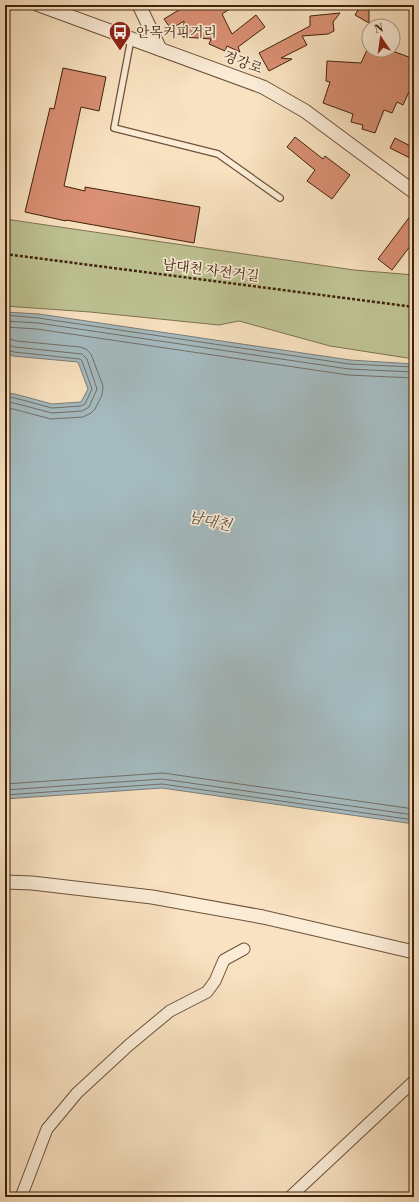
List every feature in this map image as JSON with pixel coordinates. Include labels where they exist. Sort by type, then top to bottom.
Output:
[{"type":"street","name":"경강로","points":[[39,5],[263,87],[305,111],[414,192]]},
{"type":"street","points":[[140,5],[160,49]]},
{"type":"street","points":[[5,882],[32,883],[152,897],[263,917],[414,952]]},
{"type":"street","points":[[21,1197],[47,1129],[77,1093],[129,1045],[170,1011],[207,992],[215,981],[224,960],[244,949]]},
{"type":"street","points":[[290,1197],[414,1081]]},
{"type":"lane","points":[[131,39],[114,128],[218,154],[280,198]]},
{"type":"path","name":"남대천 자전거길","points":[[5,254],[414,306]]},
{"type":"green space","points":[[5,219],[354,270],[414,275],[414,359],[330,346],[239,321],[219,325],[90,312],[5,306]]},
{"type":"water","name":"남대천","points":[[5,312],[39,314],[350,360],[414,364],[414,824],[162,788],[5,799],[5,393],[15,394],[52,404],[81,402],[88,389],[78,362],[13,356],[5,352]]},
{"type":"building","points":[[187,5],[236,5],[222,14],[232,34],[256,15],[265,27],[238,47],[240,52],[227,46],[225,51],[209,44],[211,39],[183,37],[184,21],[171,29],[164,19]]},
{"type":"building","points":[[361,5],[369,5],[369,18],[361,18],[355,15]]},
{"type":"building","points":[[340,13],[333,22],[334,31],[328,34],[302,36],[307,45],[281,58],[292,59],[269,71],[259,53],[310,26],[310,16]]},
{"type":"building","points":[[401,54],[414,59],[414,81],[403,105],[397,102],[392,113],[384,110],[375,133],[362,129],[363,125],[351,122],[353,114],[323,103],[330,82],[326,81],[327,61],[361,63],[363,58],[401,58]]},
{"type":"building","points":[[63,68],[106,77],[99,111],[81,107],[64,186],[85,191],[85,187],[200,207],[194,243],[66,221],[25,212],[50,108],[54,109]]},
{"type":"building","points":[[295,137],[323,159],[325,156],[350,175],[332,199],[307,181],[315,170],[287,147]]},
{"type":"building","points":[[395,138],[414,148],[414,160],[390,148]]},
{"type":"building","points":[[414,211],[414,241],[392,270],[378,259]]},
{"type":"place","name":"안목커피거리","points":[[120,52]]}]
